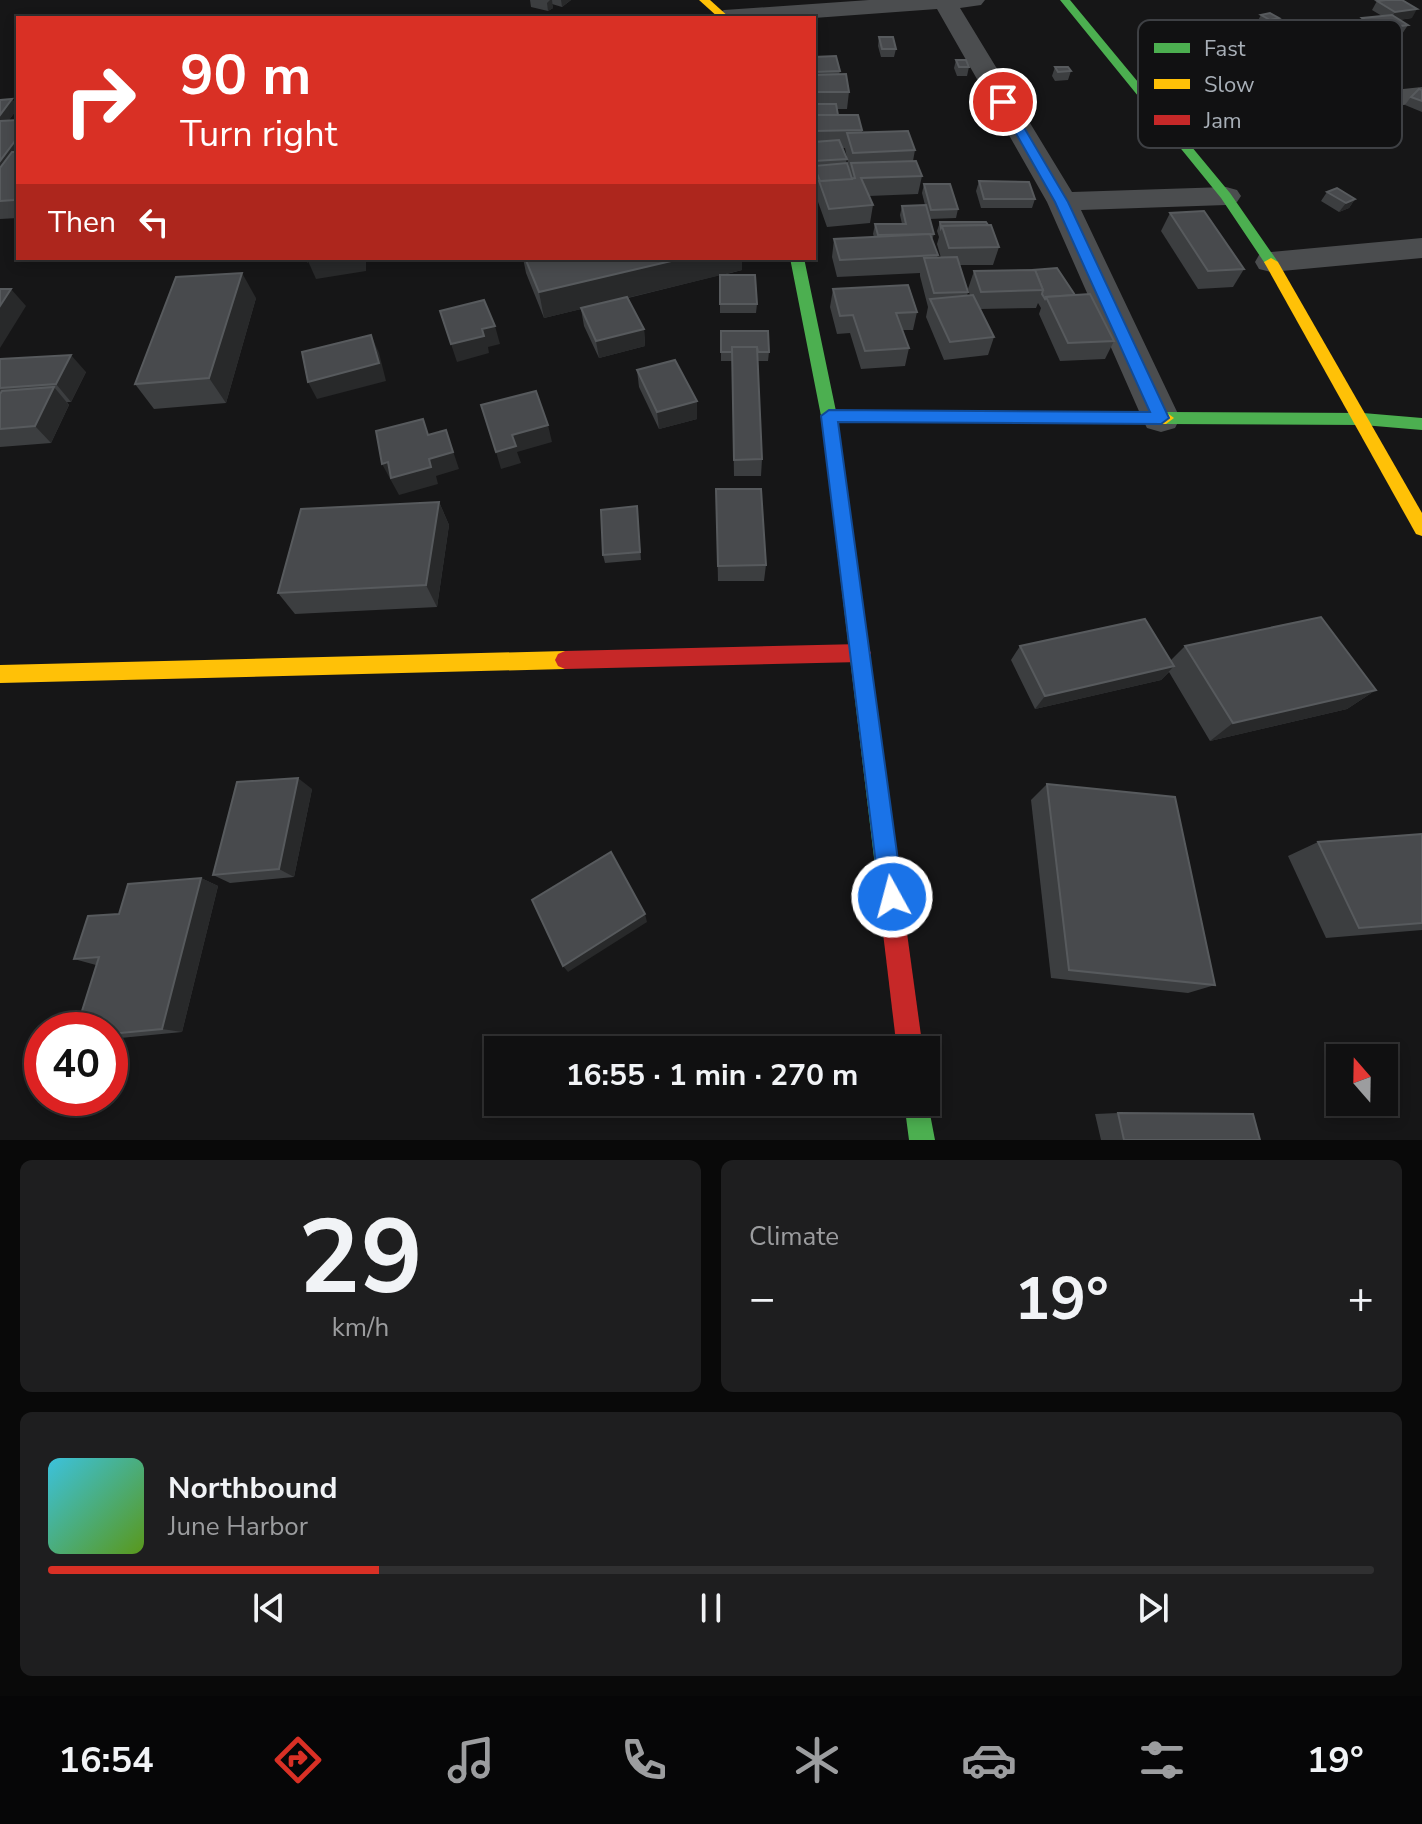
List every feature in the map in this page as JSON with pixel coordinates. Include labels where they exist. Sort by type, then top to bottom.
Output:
[{"type":"street","points":[[704,0],[724,16]]},
{"type":"street","points":[[740,16],[977,0]]},
{"type":"street","points":[[1065,0],[1138,90]]},
{"type":"street","points":[[945,2],[1062,202],[1161,418]]},
{"type":"street","points":[[1402,97],[1422,95]]},
{"type":"street","points":[[1186,148],[1226,196],[1271,262],[1363,419],[1422,529]]},
{"type":"street","points":[[1062,202],[1226,196]]},
{"type":"street","points":[[1271,262],[1422,248]]},
{"type":"street","points":[[797,260],[829,416],[908,1036]]},
{"type":"street","points":[[829,416],[1363,419],[1422,424]]},
{"type":"street","points":[[0,674],[861,653]]},
{"type":"street","points":[[919,1116],[922,1140]]},
{"type":"building","points":[[1402,0],[1417,9],[1395,12],[1377,1]]},
{"type":"building","points":[[1270,13],[1279,18],[1270,20],[1261,15]]},
{"type":"building","points":[[1392,15],[1400,20],[1365,20],[1362,18]]},
{"type":"building","points":[[879,37],[893,37],[896,49],[882,49]]},
{"type":"building","points":[[836,56],[840,71],[816,72],[816,57]]},
{"type":"building","points":[[956,60],[966,60],[969,67],[959,67]]},
{"type":"building","points":[[1055,67],[1068,67],[1071,71],[1058,72]]},
{"type":"building","points":[[846,74],[849,92],[816,92],[816,75]]},
{"type":"building","points":[[1419,89],[1422,90],[1422,101],[1411,97]]},
{"type":"building","points":[[12,99],[0,115],[0,100]]},
{"type":"building","points":[[816,104],[836,104],[838,115],[816,115]]},
{"type":"building","points":[[816,115],[858,115],[862,130],[816,131]]},
{"type":"building","points":[[16,120],[16,140],[0,161],[0,121]]},
{"type":"building","points":[[908,131],[915,150],[853,153],[847,133]]},
{"type":"building","points":[[839,140],[847,159],[816,161],[816,142]]},
{"type":"building","points":[[12,152],[16,152],[14,200],[0,201],[0,168]]},
{"type":"building","points":[[916,161],[922,176],[861,178],[873,205],[829,209],[819,181],[855,178],[851,163]]},
{"type":"building","points":[[847,163],[852,179],[820,181],[816,166]]},
{"type":"building","points":[[979,181],[1029,182],[1035,199],[984,199]]},
{"type":"building","points":[[924,184],[950,184],[958,209],[931,210]]},
{"type":"building","points":[[1337,188],[1355,199],[1346,203],[1327,192]]},
{"type":"building","points":[[926,205],[934,234],[878,235],[875,224],[906,224],[902,206]]},
{"type":"building","points":[[1204,211],[1244,269],[1208,271],[1170,213]]},
{"type":"building","points":[[940,222],[986,222],[988,225],[941,228]]},
{"type":"building","points":[[991,225],[999,247],[949,248],[942,226]]},
{"type":"building","points":[[930,234],[938,255],[840,260],[834,239]]},
{"type":"building","points":[[957,257],[968,292],[934,293],[924,258]]},
{"type":"building","points":[[526,260],[675,260],[539,292]]},
{"type":"building","points":[[1057,268],[1075,295],[1045,299],[1035,270],[1032,270]]},
{"type":"building","points":[[1035,270],[1043,290],[981,292],[974,271]]},
{"type":"building","points":[[242,273],[209,378],[135,384],[176,277]]},
{"type":"building","points":[[720,275],[755,275],[757,304],[720,304]]},
{"type":"building","points":[[908,285],[917,312],[896,313],[909,348],[865,351],[853,315],[840,316],[833,289]]},
{"type":"building","points":[[0,289],[11,289],[0,306]]},
{"type":"building","points":[[1090,294],[1114,341],[1068,343],[1046,297]]},
{"type":"building","points":[[973,295],[994,337],[950,342],[930,299]]},
{"type":"building","points":[[627,297],[644,329],[596,341],[581,308]]},
{"type":"building","points":[[484,300],[495,326],[482,329],[484,336],[451,344],[440,311]]},
{"type":"building","points":[[721,331],[768,331],[769,352],[758,352],[757,347],[732,347],[732,352],[721,352]]},
{"type":"building","points":[[371,335],[379,363],[308,382],[302,352]]},
{"type":"building","points":[[732,347],[757,347],[762,459],[734,460]]},
{"type":"building","points":[[71,355],[56,384],[0,388],[0,359]]},
{"type":"building","points":[[675,360],[697,401],[657,412],[637,370]]},
{"type":"building","points":[[54,387],[35,426],[0,429],[2,391]]},
{"type":"building","points":[[536,391],[548,425],[512,435],[516,446],[496,452],[481,405]]},
{"type":"building","points":[[423,419],[428,435],[446,430],[453,452],[429,459],[431,467],[391,478],[388,462],[382,464],[376,431]]},
{"type":"building","points":[[716,489],[761,489],[766,565],[718,566]]},
{"type":"building","points":[[439,502],[426,585],[278,593],[301,509]]},
{"type":"building","points":[[637,506],[640,552],[603,555],[601,510]]},
{"type":"building","points":[[1321,617],[1376,690],[1233,723],[1185,646]]},
{"type":"building","points":[[1145,619],[1174,666],[1045,696],[1020,646]]},
{"type":"building","points":[[298,778],[279,869],[213,875],[237,782]]},
{"type":"building","points":[[1047,784],[1175,797],[1215,985],[1069,970]]},
{"type":"building","points":[[1422,834],[1422,923],[1359,928],[1318,842]]},
{"type":"building","points":[[611,852],[645,914],[563,966],[532,900]]},
{"type":"building","points":[[201,878],[162,1029],[128,1032],[128,1012],[82,1012],[99,957],[74,959],[88,916],[119,914],[128,884]]},
{"type":"building","points":[[1118,1113],[1253,1114],[1260,1140],[1124,1140]]},
{"type":"traffic: fast","points":[[1065,0],[1138,89]]},
{"type":"traffic: fast","points":[[1187,148],[1226,196],[1271,262]]},
{"type":"traffic: fast","points":[[797,260],[829,416],[895,933]]},
{"type":"traffic: fast","points":[[1166,418],[1363,419],[1422,424]]},
{"type":"traffic: fast","points":[[919,1116],[922,1140]]},
{"type":"traffic: slow","points":[[704,0],[723,16]]},
{"type":"traffic: slow","points":[[1271,262],[1422,529]]},
{"type":"traffic: slow","points":[[829,416],[1166,418]]},
{"type":"traffic: slow","points":[[0,674],[565,660]]},
{"type":"traffic: jam","points":[[565,660],[861,653]]},
{"type":"traffic: jam","points":[[895,933],[908,1036]]},
{"type":"route","points":[[892,897],[829,416],[1161,418],[1062,202],[1003,102]]}]
